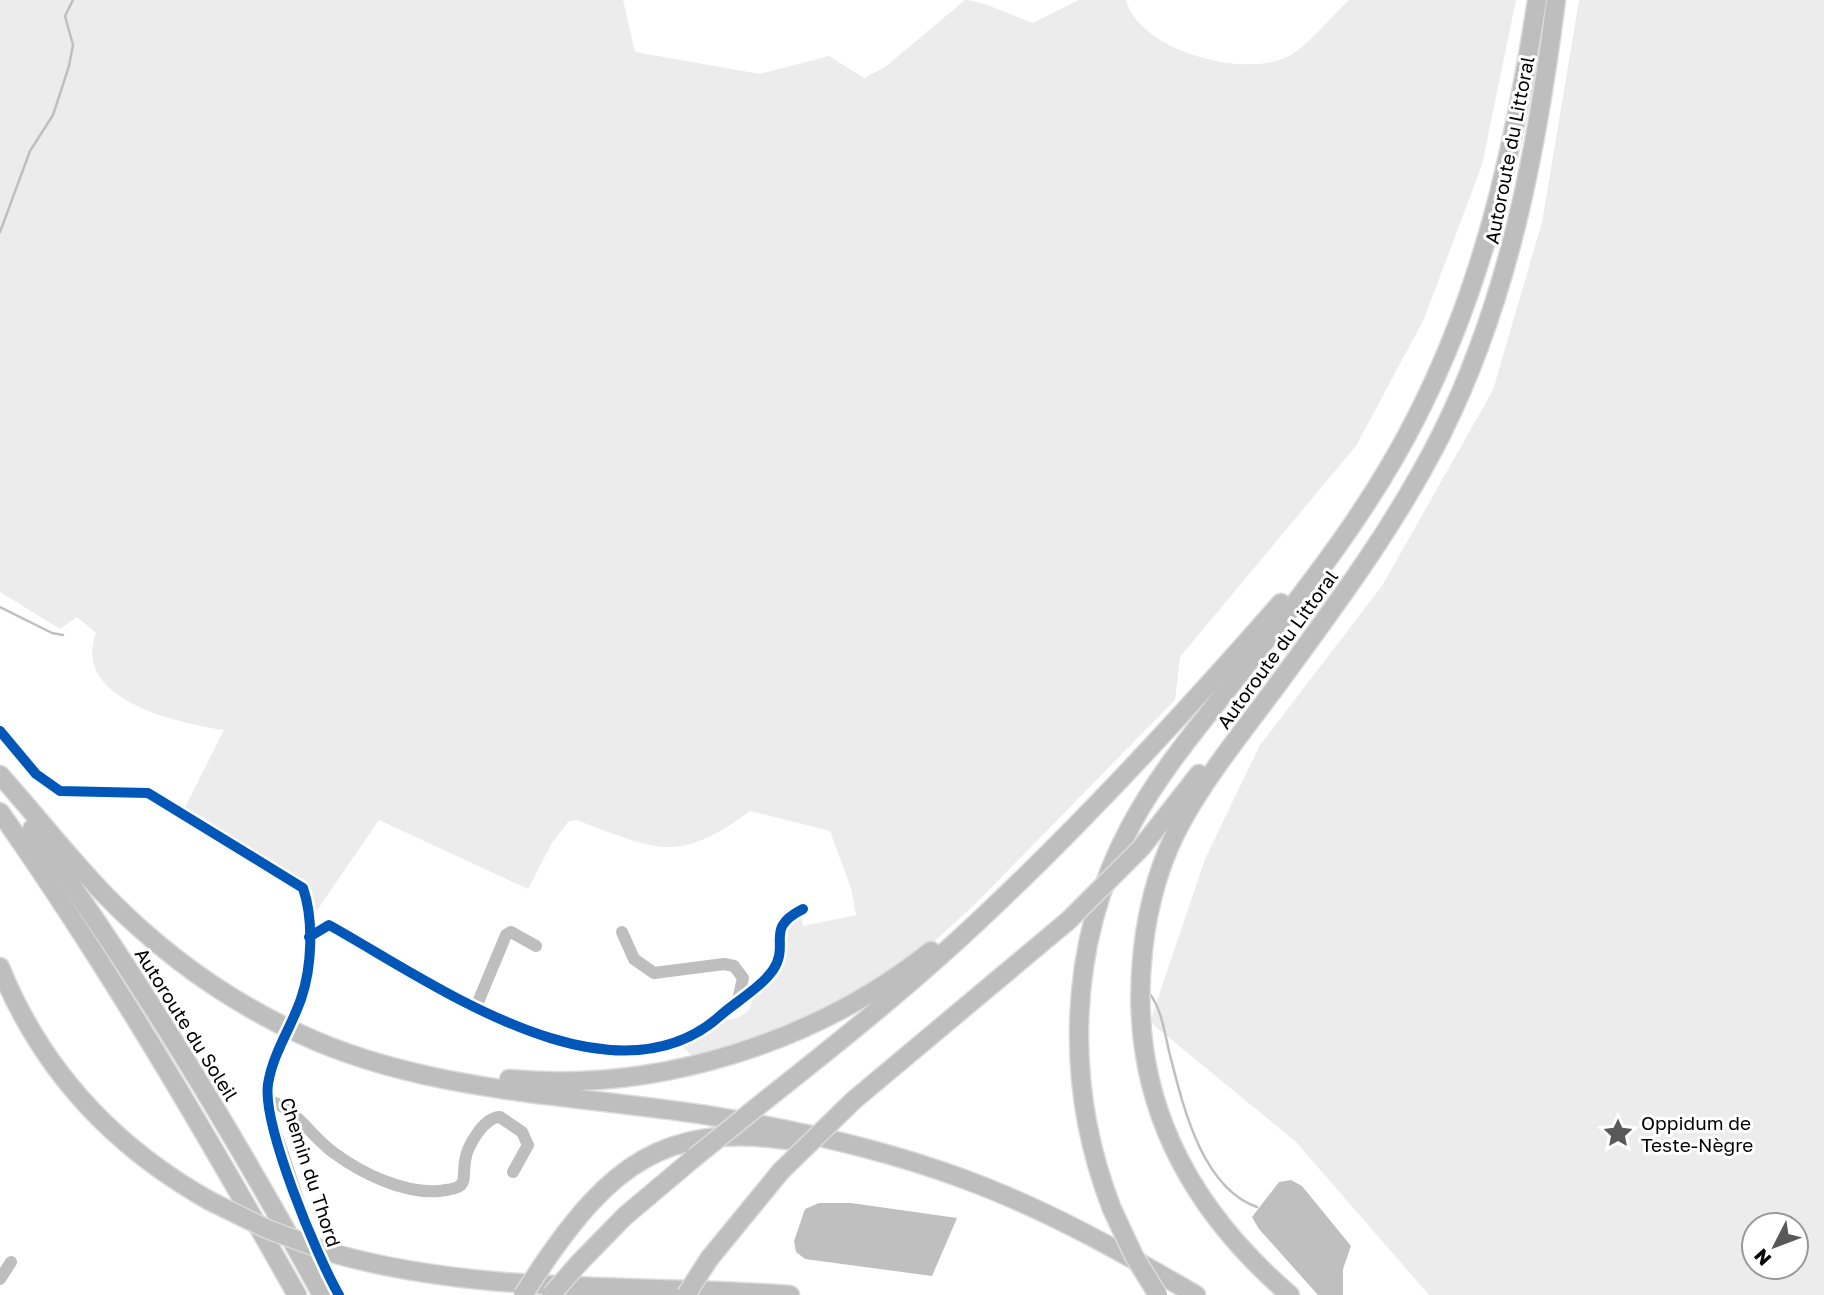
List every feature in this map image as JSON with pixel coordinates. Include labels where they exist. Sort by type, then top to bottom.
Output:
[{"type":"highway","name":"Autoroute du Littoral","points":[[1158,1295],[1134,1256],[1112,1209],[1094,1157],[1079,1061],[1083,975],[1099,902],[1130,827],[1158,781],[1315,578],[1417,417],[1452,341],[1483,257],[1507,169],[1537,0]]},
{"type":"highway","name":"Autoroute du Littoral","points":[[1290,1295],[1227,1231],[1187,1175],[1166,1135],[1149,1082],[1139,1025],[1139,983],[1150,901],[1164,857],[1182,820],[1213,771],[1392,526],[1402,502],[1446,424],[1476,358],[1499,294],[1545,88],[1556,0]]},
{"type":"highway","points":[[0,967],[47,1057],[80,1100],[133,1150],[210,1201],[267,1229],[385,1269],[459,1281],[686,1295],[709,1259],[781,1171],[854,1100],[1069,919],[1141,848],[1309,628],[1384,522],[1402,502]]},
{"type":"highway","points":[[551,1295],[625,1216],[920,974],[1027,875],[1164,733],[1349,527]]},
{"type":"highway","points":[[0,775],[105,895],[160,946],[223,992],[297,1032],[356,1055],[413,1072],[479,1085],[722,1118],[793,1131],[886,1154],[961,1178],[1023,1204],[1112,1246],[1195,1295]]},
{"type":"highway","name":"Autoroute du Soleil","points":[[0,786],[142,989],[266,1192],[322,1295]]},
{"type":"highway","name":"Autoroute du Soleil","points":[[0,812],[60,897],[134,1013],[297,1295]]},
{"type":"highway","points":[[356,1055],[466,1075],[523,1080],[582,1080],[641,1075],[710,1060],[771,1041],[844,1008],[924,956],[1027,875]]},
{"type":"highway","points":[[523,1295],[541,1266],[597,1196],[642,1159],[681,1142],[737,1136],[783,1139],[840,1150],[887,1161],[968,1187],[1048,1222],[1195,1295]]},
{"type":"highway","points":[[610,1289],[715,1289],[790,1295]]},
{"type":"street","name":"Chemin du Thord","points":[[0,731],[36,774],[60,791],[148,793],[299,884],[306,901],[309,937],[307,978],[301,1000],[270,1074],[267,1100],[310,1235],[339,1295]]},
{"type":"street","points":[[309,937],[329,925],[476,1007],[562,1041],[610,1051],[631,1052],[684,1040],[708,1026],[775,967],[780,927],[783,921],[803,909]]},
{"type":"street","points":[[476,1007],[506,935],[511,932],[536,946]]},
{"type":"street","points":[[622,932],[634,959],[654,973],[724,964],[734,966],[743,978],[738,1000]]},
{"type":"street","points":[[267,1100],[286,1107],[334,1153],[368,1173],[406,1187],[430,1192],[447,1190],[463,1182],[467,1175],[466,1157],[483,1125],[490,1118],[500,1117],[522,1132],[528,1145],[513,1172]]},
{"type":"shaded area","points":[[0,0],[623,0],[635,52],[760,74],[829,56],[864,78],[885,67],[965,0],[1033,23],[1079,0],[1126,0],[1135,18],[1152,34],[1174,47],[1226,63],[1252,64],[1276,61],[1294,53],[1349,0],[1516,0],[1482,165],[1424,319],[1356,446],[1180,657],[1175,700],[973,906],[928,947],[838,1003],[761,1038],[696,1059],[681,1046],[721,1021],[738,1018],[749,1010],[755,991],[772,975],[780,933],[802,915],[803,926],[856,915],[851,888],[830,831],[750,811],[703,840],[684,846],[665,847],[627,839],[576,820],[568,822],[552,843],[528,889],[379,820],[313,916],[312,896],[299,877],[183,811],[224,730],[180,721],[133,704],[113,691],[99,675],[92,656],[96,633],[77,617],[60,629],[0,592]]},
{"type":"shaded area","points":[[1579,0],[1824,0],[1824,1295],[1429,1295],[1296,1142],[1150,1022],[1205,859],[1260,745],[1382,586],[1493,390],[1542,222]]},
{"type":"shaded area","points":[[1291,1180],[1302,1186],[1351,1246],[1343,1269],[1343,1295],[1318,1295],[1259,1229],[1252,1217],[1279,1182]]},
{"type":"shaded area","points":[[819,1203],[851,1203],[957,1218],[932,1276],[805,1259],[796,1252],[794,1241],[805,1209]]},
{"type":"waterway","points":[[0,232],[30,151],[53,115],[69,66],[73,45],[65,16],[73,0]]},
{"type":"waterway","points":[[0,607],[52,633],[63,635]]},
{"type":"waterway","points":[[1149,993],[1161,1016],[1182,1101],[1209,1165],[1238,1197],[1257,1207]]},
{"type":"cycle path","points":[[0,731],[36,774],[60,791],[148,793],[303,888],[310,929],[308,973],[301,999],[270,1073],[268,1103],[273,1129],[293,1191],[339,1295]]},
{"type":"cycle path","points":[[309,937],[329,925],[418,977],[522,1028],[576,1045],[628,1051],[677,1042],[721,1015],[755,988],[768,977],[778,960],[784,923],[803,909]]},
{"type":"place","name":"Oppidum de Teste-Nègre","points":[[1618,1133]]}]
